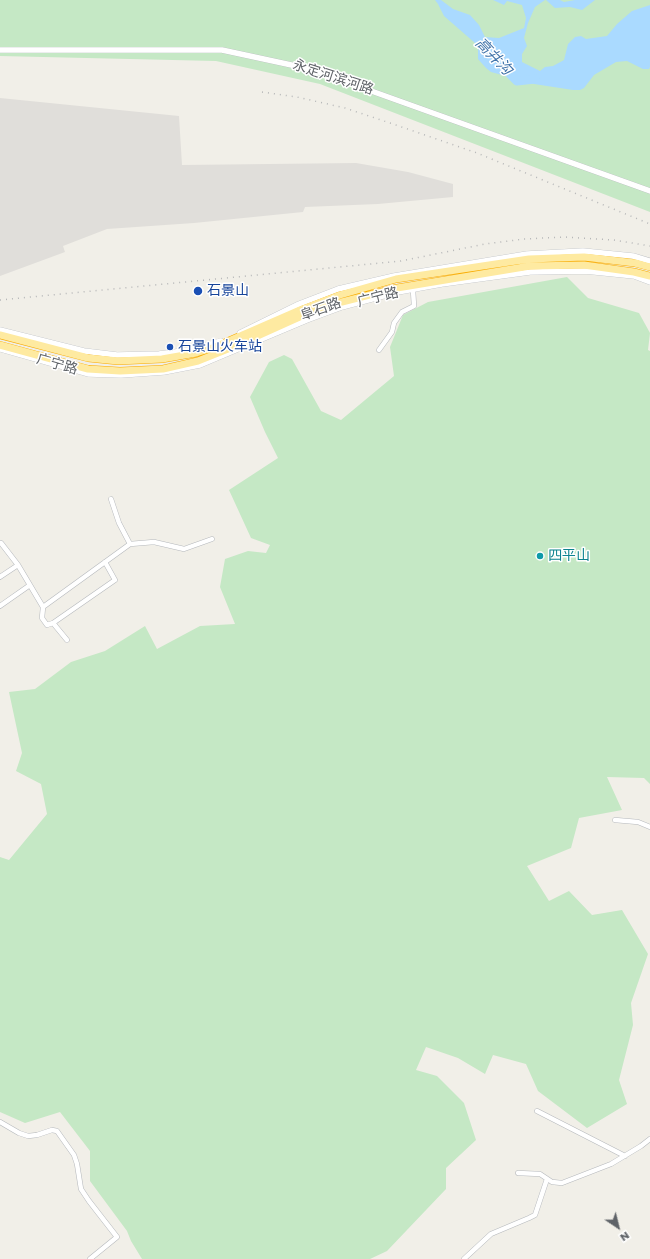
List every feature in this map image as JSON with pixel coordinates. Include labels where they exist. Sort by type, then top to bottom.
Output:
[{"type":"highway","name":"阜石路","points":[[0,335],[88,358],[118,361],[162,359],[196,353],[216,347],[300,310],[396,279],[529,259],[584,257],[635,263],[650,267]]},
{"type":"highway","name":"阜石路","points":[[0,344],[88,369],[120,371],[164,369],[198,361],[304,316],[342,302],[397,288],[530,266],[584,265],[634,272],[650,276]]},
{"type":"street","name":"永定河滨河路","points":[[0,50],[222,50],[310,69],[650,192]]},
{"type":"street","name":"广宁路","points":[[0,330],[84,351],[117,355],[159,354],[191,350],[210,345],[229,338],[299,304],[338,289],[394,276],[527,254],[583,251],[633,256],[650,261]]},
{"type":"street","name":"广宁路","points":[[0,349],[89,374],[121,375],[164,372],[200,365],[342,307],[398,292],[442,284],[530,272],[585,271],[634,276],[650,282]]},
{"type":"street","points":[[379,350],[392,332],[394,323],[402,312],[414,306],[413,290]]},
{"type":"street","points":[[111,499],[118,523],[130,544]]},
{"type":"street","points":[[43,607],[130,544],[154,542],[184,549],[212,539]]},
{"type":"street","points":[[0,543],[18,565],[43,607],[42,618],[47,625],[53,623],[115,580],[105,562]]},
{"type":"street","points":[[0,577],[18,565]]},
{"type":"street","points":[[0,606],[30,585]]},
{"type":"street","points":[[53,623],[67,640]]},
{"type":"street","points":[[616,820],[638,822],[650,827]]},
{"type":"street","points":[[537,1111],[625,1156]]},
{"type":"street","points":[[1,1125],[28,1136],[37,1135],[52,1130],[57,1131],[74,1155],[81,1189],[117,1237],[90,1259]]},
{"type":"street","points":[[518,1173],[540,1174],[552,1182],[562,1183],[611,1164],[650,1139]]},
{"type":"street","points":[[464,1259],[491,1234],[534,1215],[547,1179]]},
{"type":"shaded area","points":[[0,98],[179,116],[182,165],[356,163],[408,172],[453,184],[453,197],[378,204],[305,207],[303,212],[194,223],[107,229],[63,246],[65,252],[0,276]]},
{"type":"green space","points":[[0,0],[650,0],[650,212],[320,84],[216,61],[0,56]]},
{"type":"green space","points":[[567,277],[588,298],[639,313],[650,333],[648,350],[650,351],[650,784],[644,778],[607,777],[622,810],[579,818],[571,848],[527,866],[549,901],[569,891],[592,915],[622,910],[648,954],[631,1003],[633,1025],[619,1080],[627,1104],[587,1128],[538,1091],[526,1064],[493,1055],[485,1074],[458,1058],[426,1047],[416,1070],[437,1076],[464,1103],[476,1140],[446,1168],[446,1189],[387,1251],[370,1259],[142,1259],[127,1231],[90,1181],[90,1151],[60,1112],[25,1123],[0,1112],[0,857],[9,860],[47,814],[41,784],[16,771],[22,753],[9,692],[35,689],[71,662],[105,651],[145,626],[157,649],[200,626],[235,624],[220,587],[225,559],[248,551],[266,553],[270,545],[251,538],[229,490],[278,458],[250,397],[269,362],[284,355],[292,359],[321,411],[341,420],[394,376],[390,347],[403,315],[428,302]]},
{"type":"water","points":[[435,0],[441,0],[453,9],[470,15],[479,25],[485,37],[499,38],[524,28],[526,18],[522,5],[507,1],[504,5],[493,0],[545,0],[535,7],[528,23],[524,38],[527,46],[522,54],[522,62],[540,71],[545,67],[553,66],[564,60],[568,44],[575,37],[581,36],[586,39],[607,36],[617,24],[632,11],[650,5],[650,67],[649,69],[643,69],[627,61],[616,62],[594,75],[584,88],[580,90],[534,84],[517,78],[491,72],[478,59],[478,47],[475,43],[444,16]]},
{"type":"water","points":[[546,0],[560,0],[564,2],[575,0],[595,0],[582,10],[570,7],[555,8]]},
{"type":"waterway","name":"高井沟","points":[[505,69],[517,81],[535,79]]},
{"type":"railway","points":[[262,92],[297,97],[345,108],[393,124],[477,153],[650,224]]},
{"type":"railway","points":[[0,300],[401,261],[485,244],[524,239],[564,237],[614,240],[650,246]]},
{"type":"place","name":"石景山","points":[[198,291]]},
{"type":"place","name":"石景山火车站","points":[[170,347]]},
{"type":"place","name":"四平山","points":[[540,556]]}]
